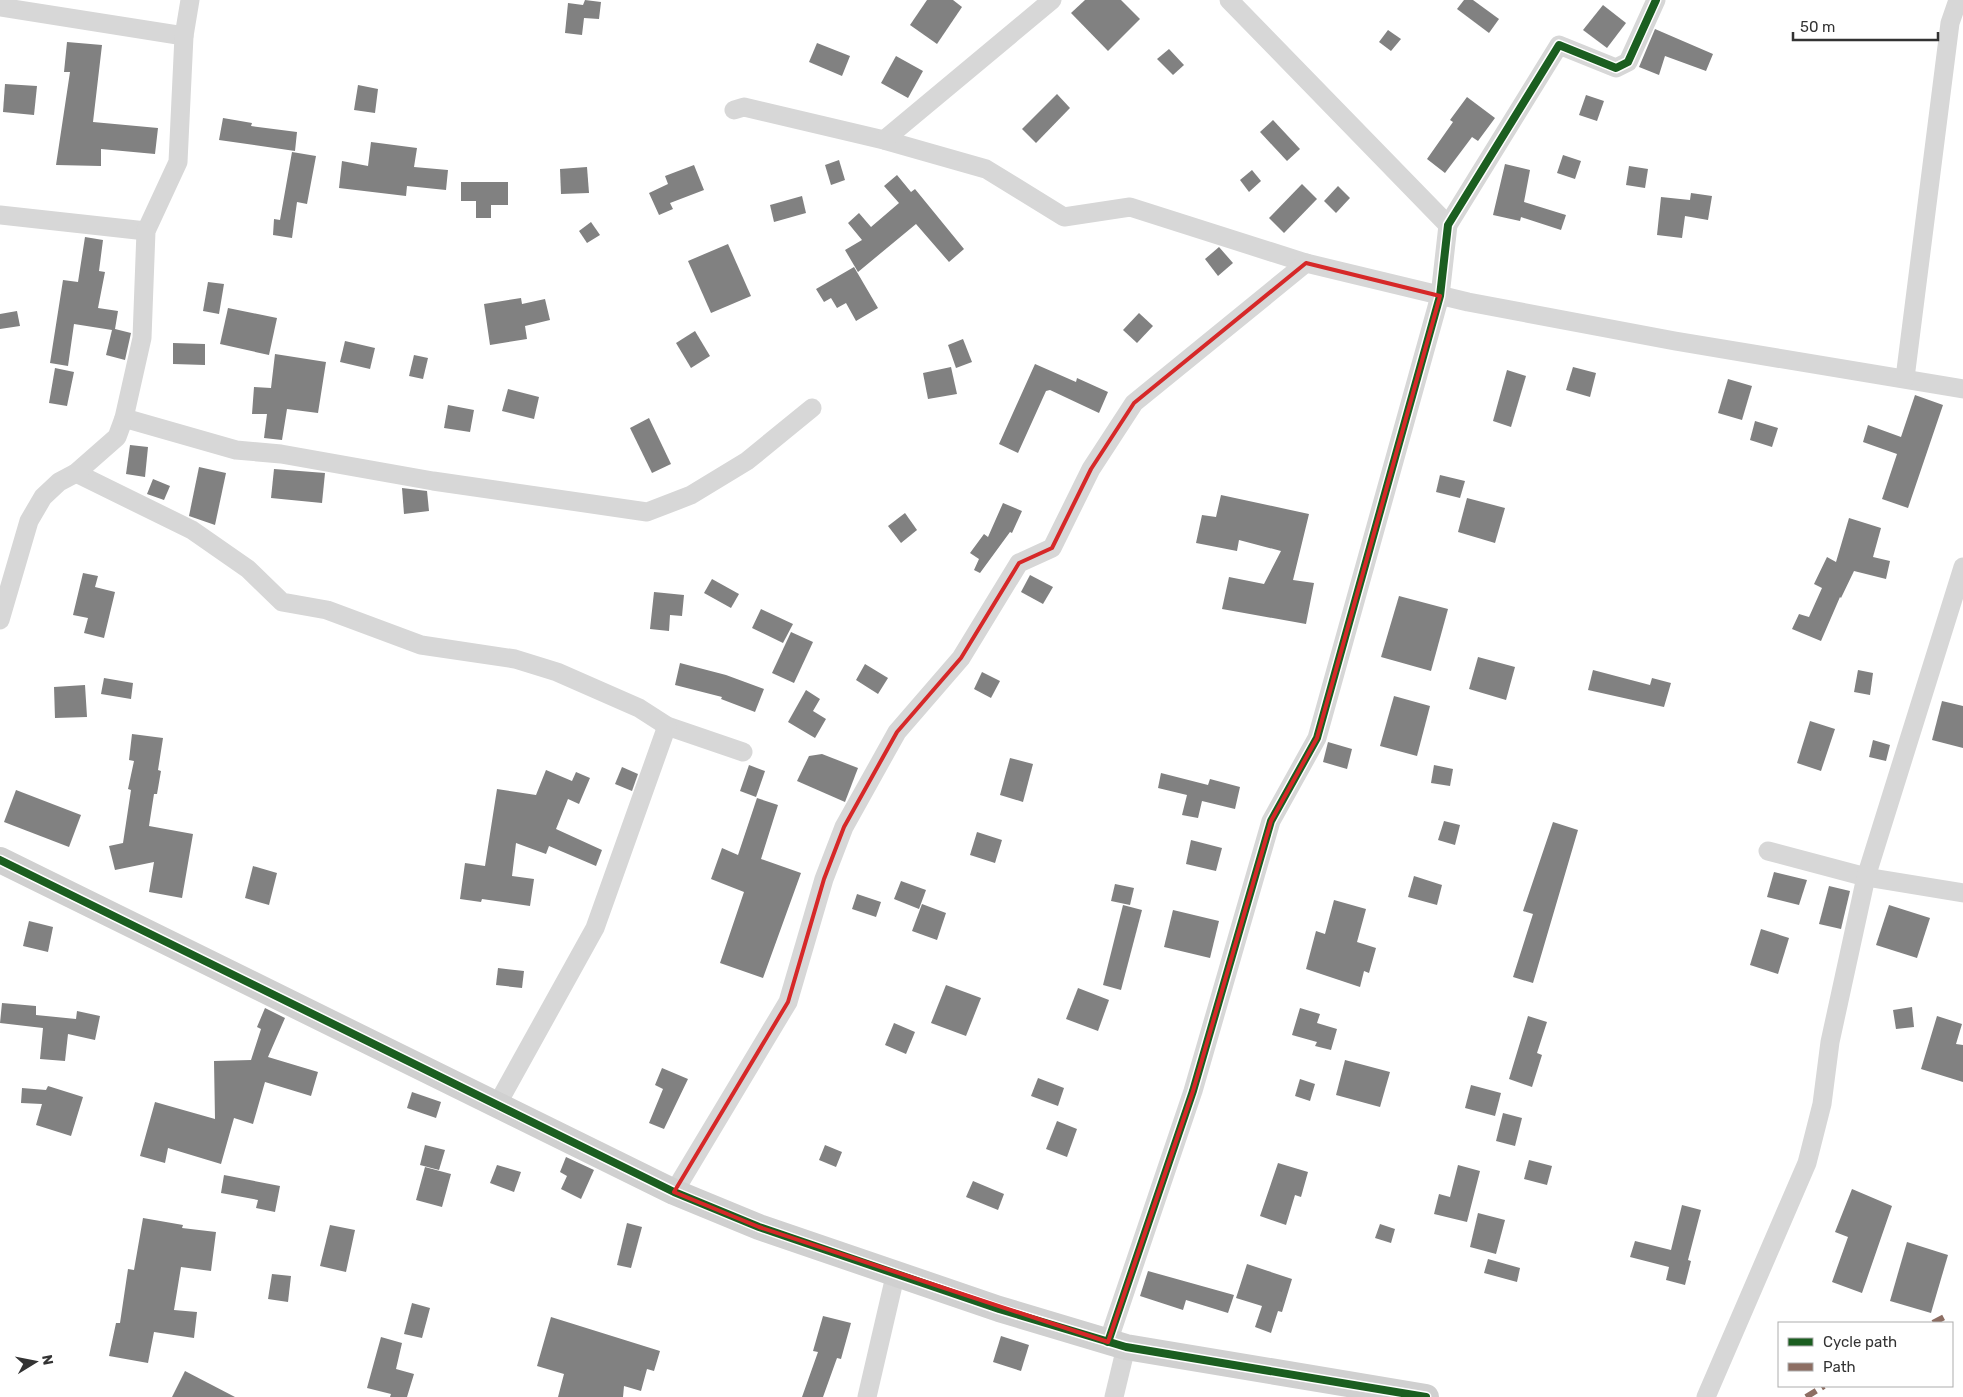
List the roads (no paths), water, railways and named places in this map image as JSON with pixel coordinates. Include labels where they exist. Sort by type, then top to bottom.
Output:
[{"type":"street","points":[[0,620],[29,521],[43,497],[59,482],[76,473],[117,437],[124,418],[142,338],[146,231],[178,162],[184,36],[190,0]]},
{"type":"street","points":[[884,140],[1052,0]]},
{"type":"street","points":[[1229,0],[1448,225]]},
{"type":"street","points":[[1114,1397],[1117,1345],[1271,821],[1317,738],[1440,296],[1448,225],[1559,45],[1616,68],[1628,62],[1656,0]]},
{"type":"street","points":[[1905,378],[1950,23],[1958,0]]},
{"type":"street","points":[[0,7],[184,36]]},
{"type":"street","points":[[734,110],[744,107],[884,140],[986,169],[1064,217],[1130,207],[1306,263],[1440,296],[1675,341],[1963,389]]},
{"type":"street","points":[[0,215],[146,231]]},
{"type":"street","points":[[674,1192],[788,1002],[824,879],[844,826],[897,732],[961,658],[1019,563],[1052,548],[1091,470],[1134,403],[1306,263]]},
{"type":"street","points":[[124,418],[236,450],[281,454],[432,481],[647,512],[691,495],[747,461],[812,408]]},
{"type":"street","points":[[76,473],[192,530],[248,569],[282,602],[327,610],[421,645],[515,659],[557,672],[639,708],[667,726],[743,752]]},
{"type":"street","points":[[1706,1397],[1807,1163],[1822,1104],[1830,1042],[1866,878],[1963,566]]},
{"type":"street","points":[[498,1103],[595,928],[667,726]]},
{"type":"street","points":[[1768,851],[1866,878],[1963,893]]},
{"type":"street","points":[[0,860],[498,1103],[674,1192],[759,1227],[896,1272],[999,1309],[1117,1345],[1426,1397]]},
{"type":"street","points":[[867,1397],[896,1272]]}]
